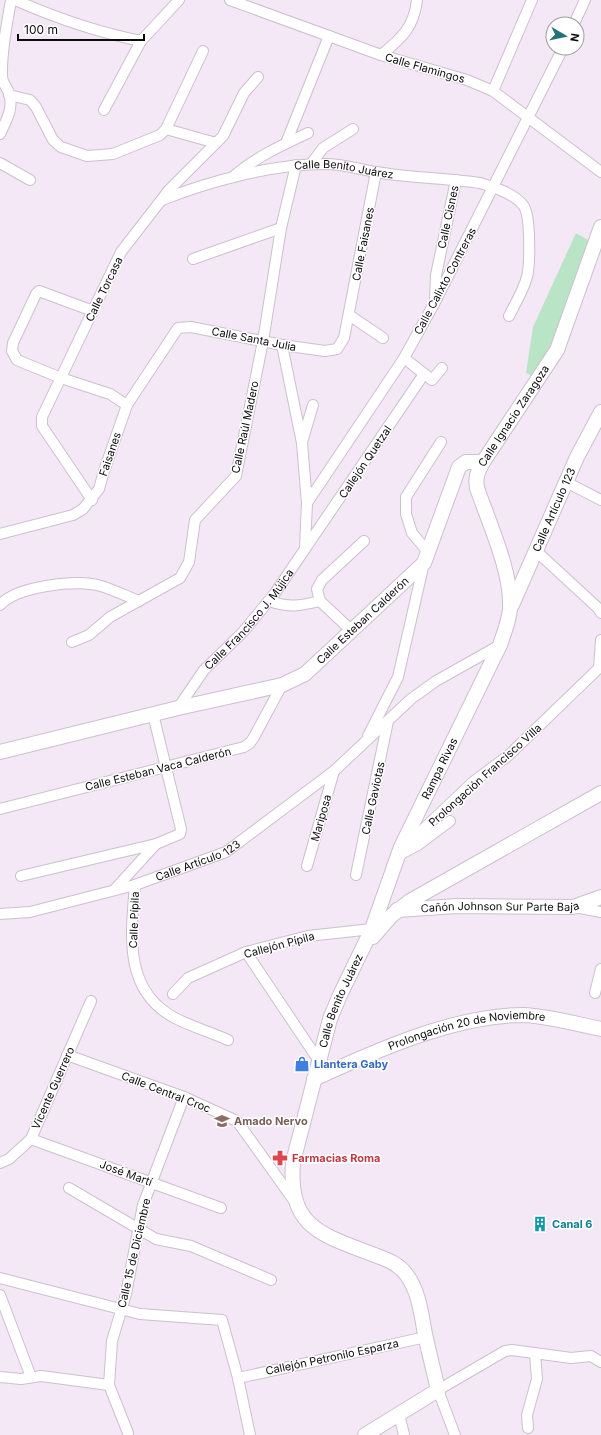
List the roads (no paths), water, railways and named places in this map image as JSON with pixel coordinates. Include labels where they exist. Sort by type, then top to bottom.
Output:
[{"type":"street","points":[[0,134],[9,116],[9,95],[2,78],[4,16],[11,0]]},
{"type":"street","points":[[15,0],[57,18],[107,34],[140,41]]},
{"type":"street","points":[[104,110],[140,41],[179,0]]},
{"type":"street","name":"Calle Flamingos","points":[[230,0],[381,55],[467,80],[493,91],[601,172]]},
{"type":"street","points":[[381,55],[409,28],[415,16],[417,0]]},
{"type":"street","points":[[493,91],[532,0]]},
{"type":"street","points":[[578,16],[585,0]]},
{"type":"street","points":[[286,143],[329,36]]},
{"type":"street","points":[[9,95],[30,100],[36,107],[53,140],[61,147],[87,156],[113,154],[160,136],[166,129],[204,51]]},
{"type":"street","name":"Calle Calixto Contreras","points":[[308,503],[404,358],[435,302],[559,56]]},
{"type":"street","name":"Calle Torcasa","points":[[92,500],[42,426],[42,417],[121,252],[169,190],[216,143],[229,127],[244,93],[258,77]]},
{"type":"street","points":[[166,129],[216,143]]},
{"type":"street","points":[[311,164],[322,148],[353,129]]},
{"type":"street","points":[[233,177],[246,166],[286,143],[308,133]]},
{"type":"street","points":[[0,163],[30,180]]},
{"type":"street","name":"Calle Benito Juárez","points":[[162,200],[233,177],[296,165],[311,164],[342,164],[376,172],[480,183],[493,187],[524,205],[528,219],[527,277],[509,316]]},
{"type":"street","name":"Calle Raúl Madero","points":[[72,642],[89,635],[110,616],[180,578],[189,562],[195,520],[236,476],[263,341],[280,228],[296,165]]},
{"type":"street","name":"Calle Faisanes","points":[[325,351],[337,349],[341,345],[349,315],[376,172]]},
{"type":"street","name":"Calle Cisnes","points":[[435,302],[436,275],[456,180]]},
{"type":"street","name":"Calle Ignacio Zaragoza","points":[[510,609],[510,590],[506,573],[475,480],[483,462],[557,350],[597,248],[601,227]]},
{"type":"street","points":[[193,259],[280,228]]},
{"type":"street","points":[[93,312],[39,291],[36,294],[13,343],[12,351],[17,360],[61,378],[110,394],[127,405]]},
{"type":"street","points":[[349,315],[383,338]]},
{"type":"street","name":"Calle Santa Julia","points":[[183,326],[282,345],[325,351]]},
{"type":"street","name":"Faisanes","points":[[0,534],[73,515],[83,509],[92,500],[99,489],[127,405],[178,328],[183,326]]},
{"type":"street","points":[[282,345],[302,443],[308,503],[305,548]]},
{"type":"street","points":[[404,358],[432,380],[442,368]]},
{"type":"street","name":"Callejón Quetzal","points":[[305,548],[318,532],[424,374]]},
{"type":"street","points":[[302,443],[313,405]]},
{"type":"street","name":"Calle Artículo 123","points":[[510,609],[566,482],[601,412]]},
{"type":"street","points":[[426,557],[412,533],[406,514],[406,497],[441,442]]},
{"type":"street","name":"Calle Esteban Calderón","points":[[178,708],[282,685],[308,672],[352,631],[426,557],[459,467],[466,462],[483,462]]},
{"type":"street","points":[[566,482],[601,500]]},
{"type":"street","points":[[352,631],[320,601],[317,589],[322,580],[364,541]]},
{"type":"street","name":"Calle Francisco J. Mújica","points":[[178,708],[204,670],[243,632],[269,600],[305,548]]},
{"type":"street","points":[[535,550],[598,608],[601,613]]},
{"type":"street","name":"Calle Artículo 123","points":[[364,743],[398,677],[426,557]]},
{"type":"street","points":[[0,605],[10,597],[29,590],[50,586],[83,583],[101,586],[139,601]]},
{"type":"street","points":[[269,600],[285,606],[298,607],[320,601]]},
{"type":"street","name":"Rampa Rivas","points":[[372,929],[399,851],[500,644],[510,609]]},
{"type":"street","points":[[600,667],[601,640]]},
{"type":"street","name":"Calle Artículo 123","points":[[0,914],[30,912],[135,885],[226,852],[334,771],[412,699],[436,681],[500,644]]},
{"type":"street","name":"Prolongación Francisco Villa","points":[[399,851],[473,782],[509,756],[600,667]]},
{"type":"street","name":"Calle Esteban Vaca Calderón","points":[[0,809],[244,747],[250,743],[282,685]]},
{"type":"street","points":[[0,752],[178,708]]},
{"type":"street","points":[[21,876],[156,844],[177,836],[181,829],[153,714]]},
{"type":"street","name":"Calle Gaviotas","points":[[356,875],[388,721]]},
{"type":"street","name":"Mariposa","points":[[307,866],[334,771]]},
{"type":"street","name":"Calle Benito Juárez","points":[[364,948],[397,910],[410,901],[601,793]]},
{"type":"street","points":[[399,851],[418,845],[450,821]]},
{"type":"street","points":[[115,889],[156,844]]},
{"type":"street","name":"Calle Pípila","points":[[135,885],[131,931],[132,951],[136,973],[151,999],[174,1018],[228,1040]]},
{"type":"street","name":"Cañón Johnson Sur Parte Baja","points":[[397,910],[457,906],[573,907],[601,897]]},
{"type":"street","points":[[573,907],[601,912]]},
{"type":"street","name":"Calle Benito Juárez","points":[[372,929],[330,1019],[293,1162],[292,1181],[296,1204],[308,1222],[324,1235],[389,1260],[400,1267],[406,1274],[417,1294],[438,1390]]},
{"type":"street","name":"Callejón Pípila","points":[[173,994],[188,978],[246,952],[308,936],[372,929]]},
{"type":"street","points":[[246,952],[319,1061]]},
{"type":"street","points":[[595,993],[601,969]]},
{"type":"street","name":"Vicente Guerrero","points":[[0,1163],[9,1159],[31,1139],[92,1001]]},
{"type":"street","name":"Prolongación 20 de Noviembre","points":[[314,1079],[400,1043],[482,1019],[523,1016],[540,1017],[601,1029]]},
{"type":"street","name":"Calle Central Croc","points":[[67,1055],[184,1097],[237,1121],[296,1204]]},
{"type":"street","name":"Calle 15 de Diciembre","points":[[128,1433],[109,1385],[112,1341],[130,1279],[143,1205],[184,1097]]},
{"type":"street","name":"José Martí","points":[[31,1139],[221,1208]]},
{"type":"street","points":[[69,1188],[156,1239],[191,1246],[271,1280]]},
{"type":"street","points":[[0,1278],[122,1308],[140,1314],[222,1320],[238,1378],[250,1435]]},
{"type":"street","points":[[0,1295],[31,1377]]},
{"type":"street","name":"Callejón Petronilo Esparza","points":[[238,1378],[426,1337]]},
{"type":"street","points":[[365,1435],[505,1351],[512,1350],[571,1358],[591,1356],[601,1362]]},
{"type":"street","points":[[528,1428],[527,1414],[538,1378],[535,1353]]},
{"type":"street","points":[[0,1377],[21,1379],[31,1377],[48,1377],[109,1385]]},
{"type":"street","points":[[438,1390],[455,1435]]},
{"type":"street","points":[[399,1414],[404,1435]]},
{"type":"place","name":"Llantera Gaby","points":[[302,1064]]},
{"type":"place","name":"Amado Nervo","points":[[222,1121]]},
{"type":"place","name":"Farmacias Roma","points":[[280,1158]]},
{"type":"place","name":"Canal 6","points":[[540,1224]]}]
